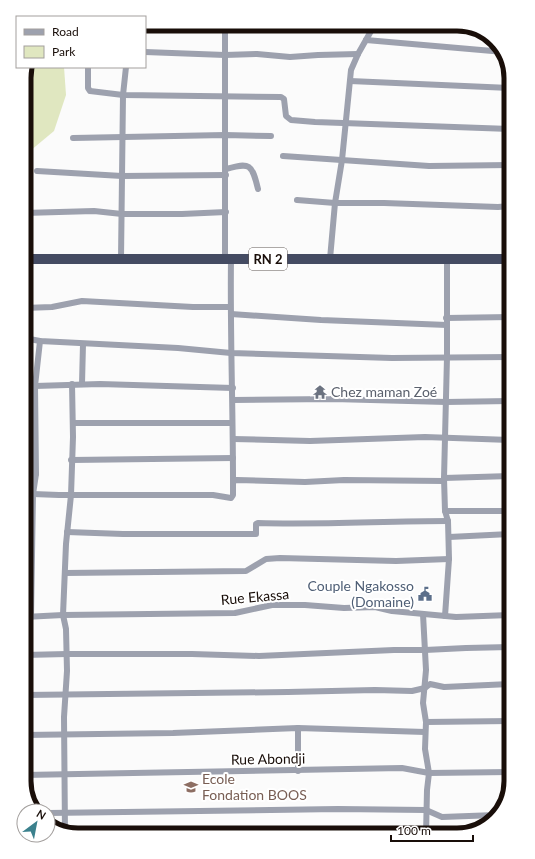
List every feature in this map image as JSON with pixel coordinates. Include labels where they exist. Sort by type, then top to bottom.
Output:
[{"type":"highway","name":"RN 2","points":[[31,259],[504,259]]},
{"type":"street","points":[[33,494],[213,495],[231,498],[233,495],[233,388],[226,212],[225,31]]},
{"type":"street","points":[[330,259],[335,203],[347,123],[350,81],[352,70],[358,54],[371,31]]},
{"type":"street","points":[[366,40],[495,51]]},
{"type":"street","points":[[146,52],[225,55],[257,54],[290,57],[358,54]]},
{"type":"street","points":[[88,68],[88,90],[123,95],[281,97],[284,99],[286,116],[291,120],[504,129]]},
{"type":"street","points":[[120,259],[123,95],[126,68]]},
{"type":"street","points":[[350,81],[504,88]]},
{"type":"street","points":[[73,138],[225,135],[271,136]]},
{"type":"street","points":[[283,156],[429,166],[504,165]]},
{"type":"street","points":[[37,171],[122,176],[226,172],[242,164],[248,166],[254,173],[258,189]]},
{"type":"street","points":[[297,200],[335,203],[504,207]]},
{"type":"street","points":[[31,213],[94,211],[122,214],[182,214],[226,212]]},
{"type":"street","points":[[444,616],[449,537],[448,521],[445,511],[444,479],[447,357],[447,259]]},
{"type":"street","points":[[31,308],[52,307],[82,301],[193,307],[321,320],[446,322],[504,318]]},
{"type":"street","points":[[31,339],[83,344],[178,348],[231,353],[392,358],[504,357]]},
{"type":"street","points":[[31,617],[33,494],[36,474],[36,386],[40,341]]},
{"type":"street","points":[[82,384],[83,344]]},
{"type":"street","points":[[65,826],[66,629],[63,615],[73,423],[72,384]]},
{"type":"street","points":[[36,386],[82,384],[233,388]]},
{"type":"street","points":[[233,400],[333,399],[446,402],[504,401]]},
{"type":"street","points":[[73,423],[232,423]]},
{"type":"street","points":[[233,439],[298,441],[444,437],[504,440]]},
{"type":"street","points":[[71,460],[233,458]]},
{"type":"street","points":[[31,474],[36,474]]},
{"type":"street","points":[[233,481],[305,482],[504,476]]},
{"type":"street","points":[[445,511],[504,511]]},
{"type":"street","points":[[68,532],[123,534],[256,534],[256,524],[258,523],[354,524],[448,521]]},
{"type":"street","points":[[449,537],[504,534]]},
{"type":"street","points":[[65,573],[246,571],[266,559],[280,558],[396,561],[448,559]]},
{"type":"street","name":"Rue Ekassa","points":[[31,617],[63,615],[235,613],[272,605],[305,605],[344,608],[375,607],[392,611],[444,616],[504,615]]},
{"type":"street","points":[[422,614],[425,650],[425,688],[423,703],[426,722],[425,749],[429,773],[426,828]]},
{"type":"street","points":[[31,655],[259,656],[504,647]]},
{"type":"street","points":[[31,695],[375,690],[412,691],[425,688],[430,684],[444,687],[504,684]]},
{"type":"street","points":[[426,722],[504,721]]},
{"type":"street","points":[[31,735],[173,734],[298,728],[425,732]]},
{"type":"street","points":[[298,728],[298,770]]},
{"type":"street","name":"Rue Abondji","points":[[31,775],[402,768],[429,773],[504,772]]},
{"type":"street","points":[[56,813],[248,810],[426,810],[442,816],[489,815]]},
{"type":"green space","points":[[32,68],[64,68],[66,95],[54,131],[31,150],[31,75]]},
{"type":"place","name":"Chez maman Zoé","points":[[320,392]]},
{"type":"place","name":"Couple Ngakosso (Domaine)","points":[[425,594]]},
{"type":"place","name":"Ecole Fondation BOOS","points":[[191,787]]}]
